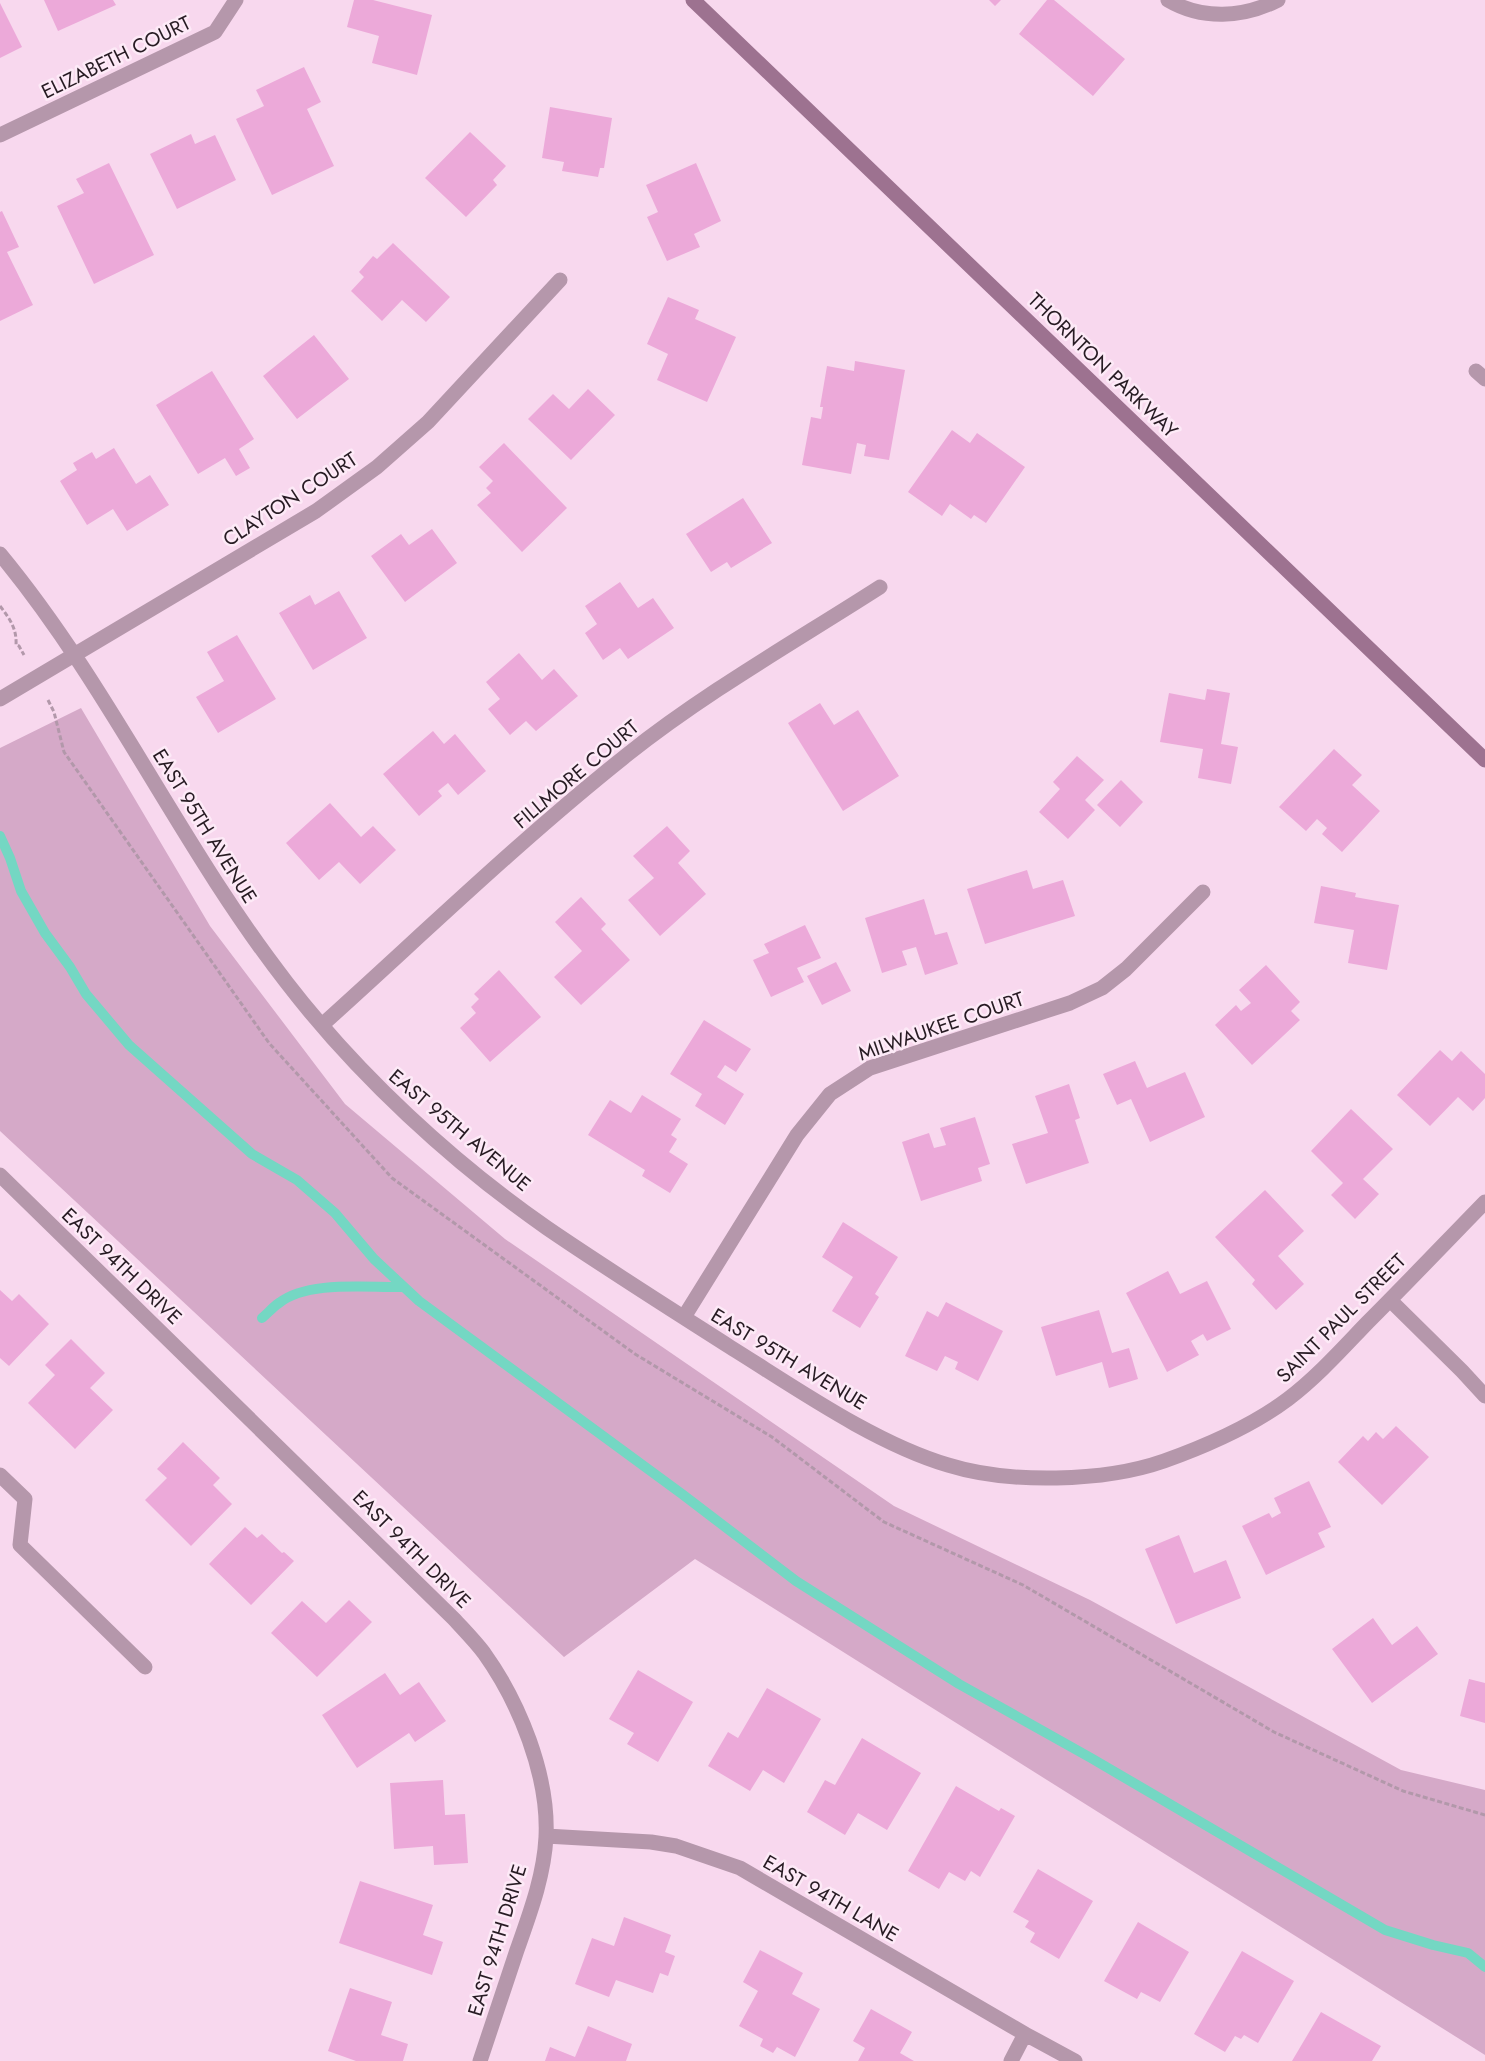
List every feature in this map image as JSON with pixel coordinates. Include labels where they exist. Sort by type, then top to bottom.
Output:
[{"type":"main road","name":"THORNTON PARKWAY","points":[[693,0],[1485,760]]},
{"type":"street","name":"ELIZABETH COURT","points":[[0,135],[215,32],[236,0]]},
{"type":"street","points":[[1168,0],[1197,13],[1222,15],[1246,12],[1278,0]]},
{"type":"street","name":"CLAYTON COURT","points":[[0,699],[316,511],[377,467],[428,422],[560,280]]},
{"type":"street","name":"EAST 95TH AVENUE","points":[[0,554],[37,599],[74,654],[248,932],[322,1025],[368,1078],[456,1157],[542,1225],[804,1394],[869,1430],[916,1453],[950,1466],[989,1474],[1026,1477],[1095,1476]]},
{"type":"street","name":"FILLMORE COURT","points":[[322,1025],[540,828],[629,753],[717,690],[880,587]]},
{"type":"street","name":"MILWAUKEE COURT","points":[[684,1317],[797,1135],[830,1094],[870,1068],[1070,1003],[1102,988],[1126,970],[1204,892]]},
{"type":"street","name":"EAST 94TH DRIVE","points":[[0,1175],[454,1619],[484,1652],[520,1717],[543,1791],[546,1836],[541,1872],[532,1906],[480,2061]]},
{"type":"street","name":"SAINT PAUL STREET","points":[[1095,1476],[1160,1462],[1210,1442],[1285,1401],[1319,1373],[1485,1202]]},
{"type":"street","points":[[1390,1300],[1462,1370],[1485,1396]]},
{"type":"street","points":[[0,1475],[26,1499],[20,1545],[145,1667]]},
{"type":"street","name":"EAST 94TH LANE","points":[[546,1836],[660,1843],[676,1846],[740,1868],[1025,2034],[1075,2061]]},
{"type":"street","points":[[1011,2061],[1025,2034]]},
{"type":"path","points":[[0,606],[13,624],[16,645],[19,646]]},
{"type":"shaded area","points":[[81,708],[210,926],[345,1104],[505,1239],[894,1506],[1090,1600],[1401,1770],[1485,1790],[1485,2055],[695,1559],[564,1657],[0,1131],[0,748]]},
{"type":"building","points":[[44,0],[113,0],[116,5],[58,31]]},
{"type":"building","points":[[354,0],[373,0],[432,15],[417,75],[372,63],[379,36],[347,27]]},
{"type":"building","points":[[989,0],[1001,0],[995,6]]},
{"type":"building","points":[[1047,0],[1054,0],[1125,59],[1093,96],[1019,34]]},
{"type":"building","points":[[0,3],[22,47],[0,58]]},
{"type":"building","points":[[304,67],[321,102],[307,109],[334,166],[272,195],[236,119],[264,106],[256,90]]},
{"type":"building","points":[[550,107],[612,118],[604,168],[600,168],[598,177],[562,171],[564,162],[542,158]]},
{"type":"building","points":[[470,132],[506,166],[493,180],[497,185],[466,217],[425,178]]},
{"type":"building","points":[[191,134],[195,144],[215,135],[236,180],[177,209],[150,154]]},
{"type":"building","points":[[109,163],[154,255],[94,284],[57,206],[84,193],[76,179]]},
{"type":"building","points":[[696,163],[721,221],[694,234],[700,247],[667,261],[647,217],[658,212],[646,185]]},
{"type":"building","points":[[2,211],[19,247],[7,252],[33,305],[0,321],[0,212]]},
{"type":"building","points":[[393,243],[450,297],[426,322],[402,300],[382,321],[351,291],[364,277],[359,272],[373,256],[377,259]]},
{"type":"building","points":[[668,297],[699,310],[695,319],[736,337],[707,402],[657,380],[668,354],[647,344]]},
{"type":"building","points":[[314,335],[349,379],[297,419],[263,376]]},
{"type":"building","points":[[855,361],[905,370],[889,460],[864,456],[866,445],[857,443],[851,474],[802,465],[811,417],[821,419],[823,407],[820,407],[827,366],[854,371]]},
{"type":"building","points":[[212,371],[254,439],[239,449],[250,468],[236,476],[225,458],[198,474],[156,405]]},
{"type":"building","points":[[588,389],[615,415],[571,460],[528,419],[553,394],[569,409]]},
{"type":"building","points":[[952,430],[970,443],[977,433],[1025,467],[986,523],[974,515],[971,519],[950,504],[942,516],[908,492]]},
{"type":"building","points":[[504,443],[567,508],[522,552],[477,505],[491,493],[486,488],[493,481],[479,467]]},
{"type":"building","points":[[114,448],[136,484],[150,475],[169,505],[127,531],[113,509],[87,525],[60,481],[77,470],[73,463],[92,452],[96,459]]},
{"type":"building","points":[[743,498],[772,543],[731,568],[727,562],[711,572],[686,534]]},
{"type":"building","points":[[432,529],[457,563],[405,602],[371,556],[401,534],[409,545]]},
{"type":"building","points":[[620,582],[638,608],[653,598],[674,628],[628,659],[620,648],[603,660],[585,633],[597,624],[585,606]]},
{"type":"building","points":[[339,591],[367,638],[313,670],[279,613],[310,595],[315,605]]},
{"type":"building","points":[[237,635],[276,699],[218,733],[196,697],[224,681],[207,652]]},
{"type":"building","points":[[519,653],[542,680],[554,669],[578,696],[536,731],[526,721],[510,735],[488,709],[500,699],[486,682]]},
{"type":"building","points":[[1207,689],[1230,693],[1221,744],[1238,747],[1231,784],[1198,778],[1203,749],[1160,742],[1169,693],[1205,700]]},
{"type":"building","points":[[820,703],[834,725],[858,710],[899,776],[843,811],[788,723]]},
{"type":"building","points":[[433,731],[444,744],[455,734],[486,771],[458,795],[448,783],[438,791],[442,796],[419,816],[383,774]]},
{"type":"building","points":[[1334,749],[1362,775],[1352,785],[1380,811],[1342,852],[1322,834],[1327,828],[1317,819],[1306,831],[1279,807]]},
{"type":"building","points":[[1077,756],[1104,780],[1085,800],[1095,810],[1068,839],[1039,812],[1060,789],[1053,782]]},
{"type":"building","points":[[1121,780],[1143,802],[1120,827],[1097,805]]},
{"type":"building","points":[[330,803],[361,837],[373,826],[396,850],[360,884],[339,862],[319,880],[286,843]]},
{"type":"building","points":[[667,826],[690,851],[678,863],[706,894],[660,936],[628,900],[654,878],[633,856]]},
{"type":"building","points":[[1027,870],[1033,889],[1063,880],[1075,916],[985,944],[967,889]]},
{"type":"building","points":[[1321,886],[1356,893],[1355,897],[1399,905],[1387,970],[1348,963],[1354,930],[1314,923]]},
{"type":"building","points":[[581,897],[606,924],[601,929],[630,960],[581,1005],[554,977],[582,951],[555,922]]},
{"type":"building","points":[[924,899],[935,935],[947,932],[958,964],[925,975],[916,947],[902,951],[907,965],[882,973],[865,918]]},
{"type":"building","points":[[805,925],[821,958],[797,968],[804,982],[771,997],[753,960],[769,953],[764,944]]},
{"type":"building","points":[[836,962],[851,991],[822,1005],[807,976]]},
{"type":"building","points":[[1266,965],[1300,1002],[1291,1011],[1300,1020],[1252,1065],[1215,1025],[1236,1005],[1241,1011],[1251,1003],[1239,990]]},
{"type":"building","points":[[499,970],[541,1017],[490,1062],[460,1028],[476,1013],[471,1007],[479,999],[474,994]]},
{"type":"building","points":[[704,1020],[751,1049],[736,1072],[725,1065],[717,1077],[744,1094],[725,1125],[695,1106],[702,1094],[670,1074]]},
{"type":"building","points":[[1440,1050],[1452,1061],[1461,1051],[1485,1074],[1485,1098],[1473,1111],[1458,1097],[1430,1126],[1397,1095]]},
{"type":"building","points":[[1135,1061],[1147,1088],[1185,1072],[1205,1117],[1150,1142],[1131,1099],[1117,1105],[1103,1074]]},
{"type":"building","points":[[1069,1084],[1080,1118],[1075,1120],[1089,1163],[1026,1184],[1012,1144],[1048,1133],[1035,1096]]},
{"type":"building","points":[[642,1095],[681,1119],[671,1135],[677,1139],[669,1152],[688,1164],[670,1193],[642,1176],[645,1170],[588,1135],[610,1100],[631,1113]]},
{"type":"building","points":[[1351,1109],[1393,1149],[1363,1179],[1379,1194],[1355,1219],[1331,1195],[1343,1183],[1311,1151]]},
{"type":"building","points":[[975,1117],[990,1164],[978,1168],[982,1181],[921,1201],[902,1142],[929,1133],[934,1148],[946,1145],[940,1128]]},
{"type":"building","points":[[1265,1190],[1304,1231],[1278,1256],[1304,1284],[1276,1310],[1252,1284],[1255,1280],[1215,1237]]},
{"type":"building","points":[[843,1222],[898,1257],[875,1294],[879,1297],[860,1328],[832,1311],[853,1277],[822,1257]]},
{"type":"building","points":[[1168,1271],[1180,1294],[1207,1281],[1231,1329],[1207,1341],[1203,1334],[1191,1341],[1199,1355],[1167,1372],[1126,1293]]},
{"type":"building","points":[[0,1290],[12,1301],[19,1294],[49,1324],[9,1366],[0,1358]]},
{"type":"building","points":[[946,1302],[1003,1331],[978,1381],[955,1369],[958,1362],[945,1356],[937,1371],[905,1356],[927,1311],[938,1317]]},
{"type":"building","points":[[1099,1310],[1112,1353],[1129,1348],[1138,1379],[1109,1388],[1102,1362],[1056,1376],[1041,1327]]},
{"type":"building","points":[[71,1339],[105,1373],[90,1388],[113,1410],[75,1449],[28,1403],[55,1375],[45,1365]]},
{"type":"building","points":[[1396,1426],[1429,1457],[1382,1505],[1338,1462],[1363,1436],[1368,1441],[1376,1432],[1383,1439]]},
{"type":"building","points":[[183,1442],[220,1478],[213,1485],[232,1504],[191,1546],[145,1500],[167,1478],[157,1469]]},
{"type":"building","points":[[1309,1481],[1331,1527],[1318,1533],[1325,1547],[1266,1575],[1242,1526],[1269,1513],[1272,1518],[1281,1513],[1274,1498]]},
{"type":"building","points":[[245,1527],[257,1538],[262,1534],[282,1553],[284,1552],[294,1561],[251,1605],[209,1564]]},
{"type":"building","points":[[1179,1535],[1194,1573],[1226,1560],[1241,1598],[1176,1624],[1145,1549]]},
{"type":"building","points":[[349,1600],[372,1622],[317,1677],[271,1633],[302,1601],[326,1623]]},
{"type":"building","points":[[1373,1618],[1392,1645],[1417,1626],[1438,1654],[1372,1703],[1332,1649]]},
{"type":"building","points":[[638,1670],[693,1702],[658,1762],[627,1744],[634,1733],[609,1719]]},
{"type":"building","points":[[385,1673],[400,1695],[419,1682],[446,1721],[415,1742],[409,1733],[357,1768],[322,1715]]},
{"type":"building","points":[[1469,1679],[1485,1683],[1485,1723],[1460,1716]]},
{"type":"building","points":[[767,1688],[821,1719],[784,1783],[763,1770],[750,1791],[708,1766],[728,1732],[738,1738]]},
{"type":"building","points":[[862,1738],[921,1773],[887,1830],[858,1813],[845,1835],[807,1812],[825,1780],[835,1785]]},
{"type":"building","points":[[443,1780],[445,1815],[465,1814],[468,1863],[434,1865],[433,1846],[394,1849],[390,1783]]},
{"type":"building","points":[[956,1786],[999,1811],[1001,1808],[1015,1816],[980,1877],[971,1871],[965,1881],[949,1872],[939,1889],[908,1871]]},
{"type":"building","points":[[1038,1869],[1093,1901],[1059,1959],[1030,1942],[1035,1933],[1025,1927],[1029,1921],[1013,1912]]},
{"type":"building","points":[[360,1881],[433,1905],[423,1935],[443,1942],[432,1975],[339,1943]]},
{"type":"building","points":[[624,1917],[671,1935],[665,1952],[675,1956],[668,1976],[660,1973],[653,1993],[616,1980],[609,1997],[575,1984],[592,1938],[614,1946]]},
{"type":"building","points":[[1138,1922],[1189,1952],[1160,2002],[1141,1992],[1137,1999],[1104,1981]]},
{"type":"building","points":[[760,1950],[803,1973],[792,1994],[820,2009],[795,2057],[777,2047],[773,2053],[760,2046],[763,2039],[739,2026],[758,1991],[743,1982]]},
{"type":"building","points":[[1242,1951],[1294,1981],[1258,2043],[1244,2035],[1241,2039],[1235,2036],[1225,2052],[1194,2034]]},
{"type":"building","points":[[350,1988],[392,2002],[381,2035],[408,2044],[403,2061],[356,2061],[328,2051]]},
{"type":"building","points":[[871,2009],[912,2032],[900,2053],[914,2061],[858,2061],[865,2048],[853,2041]]},
{"type":"building","points":[[1321,2012],[1381,2046],[1372,2061],[1292,2061]]},
{"type":"building","points":[[588,2026],[632,2044],[626,2061],[545,2061],[550,2047],[575,2057]]},
{"type":"waterway","points":[[0,836],[21,891],[45,933],[70,967],[86,994],[129,1045],[252,1154],[297,1180],[335,1213],[374,1259],[419,1301],[682,1494],[796,1581],[959,1684],[1091,1758],[1385,1930],[1433,1945],[1468,1953],[1485,1967]]},
{"type":"waterway","points":[[262,1318],[279,1303],[291,1296],[306,1291],[356,1286],[404,1287]]}]
